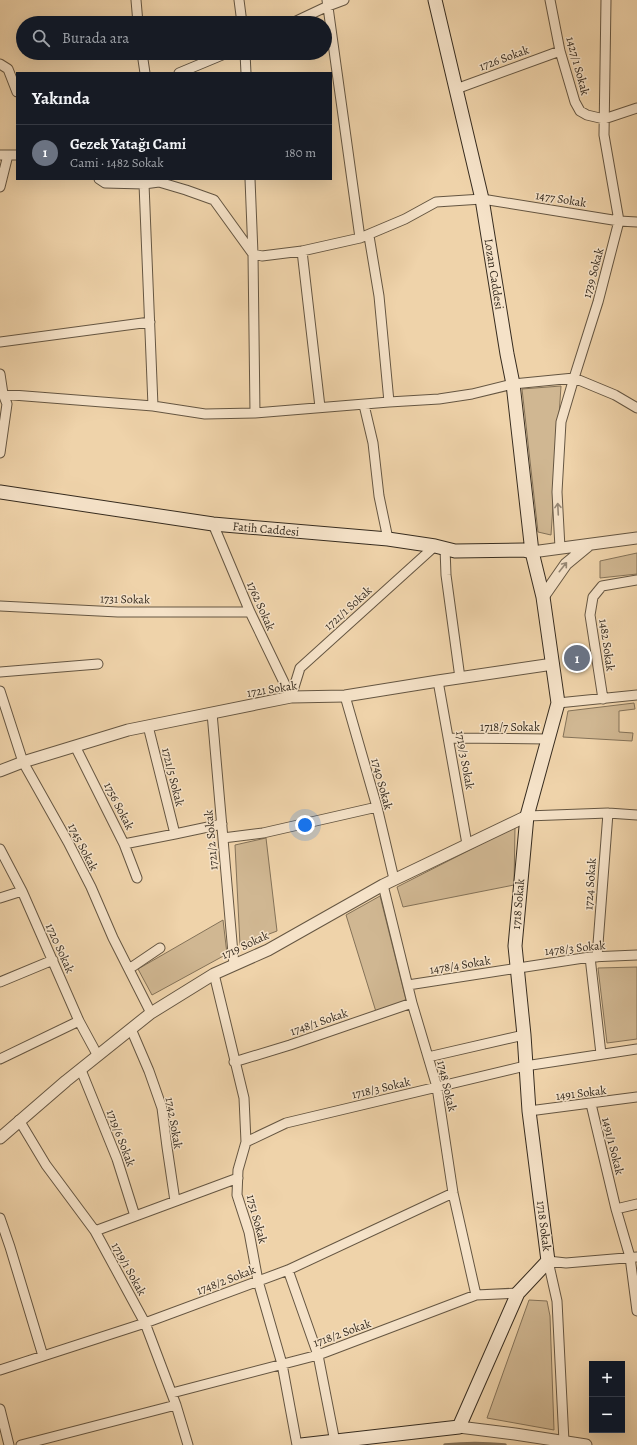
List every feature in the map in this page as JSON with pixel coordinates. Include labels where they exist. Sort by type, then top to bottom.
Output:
[{"type":"main road","name":"Lozan Caddesi","points":[[435,0],[482,199],[513,384],[532,552]]},
{"type":"main road","name":"Fatih Caddesi","points":[[0,492],[213,524],[388,539],[455,550],[523,550],[532,552]]},
{"type":"main road","name":"1718 Sokak","points":[[459,1428],[518,1292],[548,1261],[529,1111],[524,1035],[514,946],[527,816],[558,703],[544,597],[532,552]]},
{"type":"main road","points":[[301,1445],[459,1428]]},
{"type":"street","points":[[136,0],[137,16]]},
{"type":"street","points":[[239,0],[241,16]]},
{"type":"street","points":[[305,16],[328,3],[344,0]]},
{"type":"street","name":"1427/1 Sokak","points":[[550,0],[560,51],[575,102],[580,111],[587,115],[604,119]]},
{"type":"street","name":"1739 Sokak","points":[[560,548],[557,492],[561,422],[598,302],[619,221],[604,135],[606,0]]},
{"type":"street","points":[[328,3],[330,16]]},
{"type":"street","points":[[332,28],[365,237],[378,296],[389,402]]},
{"type":"street","name":"1726 Sokak","points":[[456,89],[560,51]]},
{"type":"street","points":[[143,60],[145,72]]},
{"type":"street","points":[[180,72],[210,60]]},
{"type":"street","points":[[245,60],[246,72]]},
{"type":"street","points":[[0,64],[8,68],[16,89]]},
{"type":"street","points":[[604,119],[637,108]]},
{"type":"street","points":[[0,187],[8,155]]},
{"type":"street","points":[[100,180],[105,183],[144,184],[158,181],[214,200],[252,254]]},
{"type":"street","points":[[250,180],[255,413]]},
{"type":"street","points":[[144,184],[153,406]]},
{"type":"street","name":"1477 Sokak","points":[[252,254],[262,256],[302,252],[365,237],[436,202],[482,199],[619,221],[637,222]]},
{"type":"street","points":[[302,252],[320,407]]},
{"type":"street","points":[[0,342],[150,322]]},
{"type":"street","points":[[0,374],[2,394],[7,404],[0,453]]},
{"type":"street","points":[[2,394],[153,406],[205,414],[255,413],[439,399],[472,394],[513,384],[574,378],[615,395],[637,408]]},
{"type":"street","points":[[364,405],[373,443],[379,496],[388,539]]},
{"type":"street","name":"1762 Sokak","points":[[213,524],[250,612],[291,697]]},
{"type":"street","points":[[532,552],[637,538]]},
{"type":"street","points":[[544,597],[566,564],[590,544]]},
{"type":"street","points":[[440,547],[446,575],[460,678]]},
{"type":"street","name":"1721/1 Sokak","points":[[291,697],[300,668],[440,547]]},
{"type":"street","name":"1482 Sokak","points":[[603,699],[590,615],[593,596],[602,586],[637,580]]},
{"type":"street","name":"1731 Sokak","points":[[0,606],[118,612],[250,612]]},
{"type":"street","points":[[0,672],[98,664]]},
{"type":"street","name":"1721 Sokak","points":[[0,771],[23,762],[128,730],[291,697],[345,696],[553,664]]},
{"type":"street","name":"1719/3 Sokak","points":[[438,681],[467,844]]},
{"type":"street","name":"1745 Sokak","points":[[0,691],[23,762],[68,842],[91,888],[113,938],[151,1013]]},
{"type":"street","name":"1740 Sokak","points":[[345,696],[377,807],[394,879]]},
{"type":"street","points":[[558,703],[637,696]]},
{"type":"street","name":"1721/2 Sokak","points":[[212,713],[234,965]]},
{"type":"street","name":"1721/5 Sokak","points":[[148,726],[175,834]]},
{"type":"street","name":"1718/7 Sokak","points":[[449,738],[548,739]]},
{"type":"street","name":"1756 Sokak","points":[[75,746],[124,844],[137,878]]},
{"type":"street","points":[[223,838],[263,833],[377,807]]},
{"type":"street","points":[[527,816],[608,813],[637,815]]},
{"type":"street","name":"1724 Sokak","points":[[601,1054],[593,957],[608,813]]},
{"type":"street","name":"1719 Sokak","points":[[0,1138],[19,1120],[151,1013],[214,974],[268,950],[394,879],[527,816]]},
{"type":"street","points":[[124,844],[222,824]]},
{"type":"street","name":"1720 Sokak","points":[[0,849],[22,891],[79,1021],[98,1056]]},
{"type":"street","name":"1748 Sokak","points":[[383,885],[412,1003],[437,1087],[453,1193],[476,1295]]},
{"type":"street","points":[[0,898],[22,891]]},
{"type":"street","points":[[129,969],[160,948]]},
{"type":"street","name":"1478/3 Sokak","points":[[516,968],[593,957],[637,955]]},
{"type":"street","points":[[0,982],[53,960]]},
{"type":"street","name":"1478/4 Sokak","points":[[408,985],[516,968]]},
{"type":"street","name":"1751 Sokak","points":[[214,974],[234,1062],[244,1098],[246,1142],[238,1170],[237,1195],[249,1232],[258,1281],[282,1364],[297,1445]]},
{"type":"street","name":"1748/1 Sokak","points":[[234,1062],[290,1045],[412,1003]]},
{"type":"street","points":[[0,1059],[79,1021]]},
{"type":"street","name":"1742 Sokak","points":[[132,1029],[162,1108],[175,1201]]},
{"type":"street","points":[[428,1057],[524,1035]]},
{"type":"street","name":"1718/3 Sokak","points":[[246,1142],[286,1123],[525,1066],[637,1049]]},
{"type":"street","name":"1719/6 Sokak","points":[[81,1070],[117,1159],[135,1216]]},
{"type":"street","name":"1491 Sokak","points":[[529,1111],[637,1097]]},
{"type":"street","name":"1491/1 Sokak","points":[[590,1104],[616,1209],[634,1257],[637,1311]]},
{"type":"street","name":"1719/1 Sokak","points":[[19,1120],[46,1165],[95,1231],[145,1323],[172,1393],[188,1445]]},
{"type":"street","points":[[95,1231],[238,1178]]},
{"type":"street","name":"1748/2 Sokak","points":[[0,1370],[145,1323],[288,1270],[453,1193]]},
{"type":"street","points":[[616,1209],[637,1204]]},
{"type":"street","points":[[0,1218],[43,1356]]},
{"type":"street","points":[[548,1261],[566,1263],[634,1257]]},
{"type":"street","name":"1718 Sokak","points":[[548,1261],[557,1301],[564,1442]]},
{"type":"street","points":[[288,1270],[318,1355],[335,1442]]},
{"type":"street","name":"1718/2 Sokak","points":[[172,1393],[318,1355],[476,1295],[518,1292]]},
{"type":"street","points":[[21,1445],[176,1405]]},
{"type":"street","points":[[0,1409],[9,1445]]},
{"type":"street","points":[[459,1428],[515,1434],[586,1445]]},
{"type":"shaded area","points":[[561,386],[551,535],[538,532],[522,389]]},
{"type":"shaded area","points":[[637,553],[637,574],[600,578],[600,561]]},
{"type":"shaded area","points":[[634,703],[635,709],[619,711],[619,732],[633,733],[632,741],[563,737],[568,711]]},
{"type":"shaded area","points":[[515,827],[514,885],[403,907],[397,887]]},
{"type":"shaded area","points":[[266,838],[277,931],[240,945],[235,845]]},
{"type":"shaded area","points":[[380,896],[406,1000],[377,1015],[346,915]]},
{"type":"shaded area","points":[[223,920],[227,954],[152,995],[138,969]]},
{"type":"shaded area","points":[[637,967],[637,1039],[607,1043],[598,968]]},
{"type":"shaded area","points":[[529,1300],[547,1301],[550,1316],[554,1430],[487,1418]]},
{"type":"waterway","points":[[445,1445],[505,1445]]},
{"type":"place","name":"Gezek Yatağı Cami","points":[[577,658]]}]
